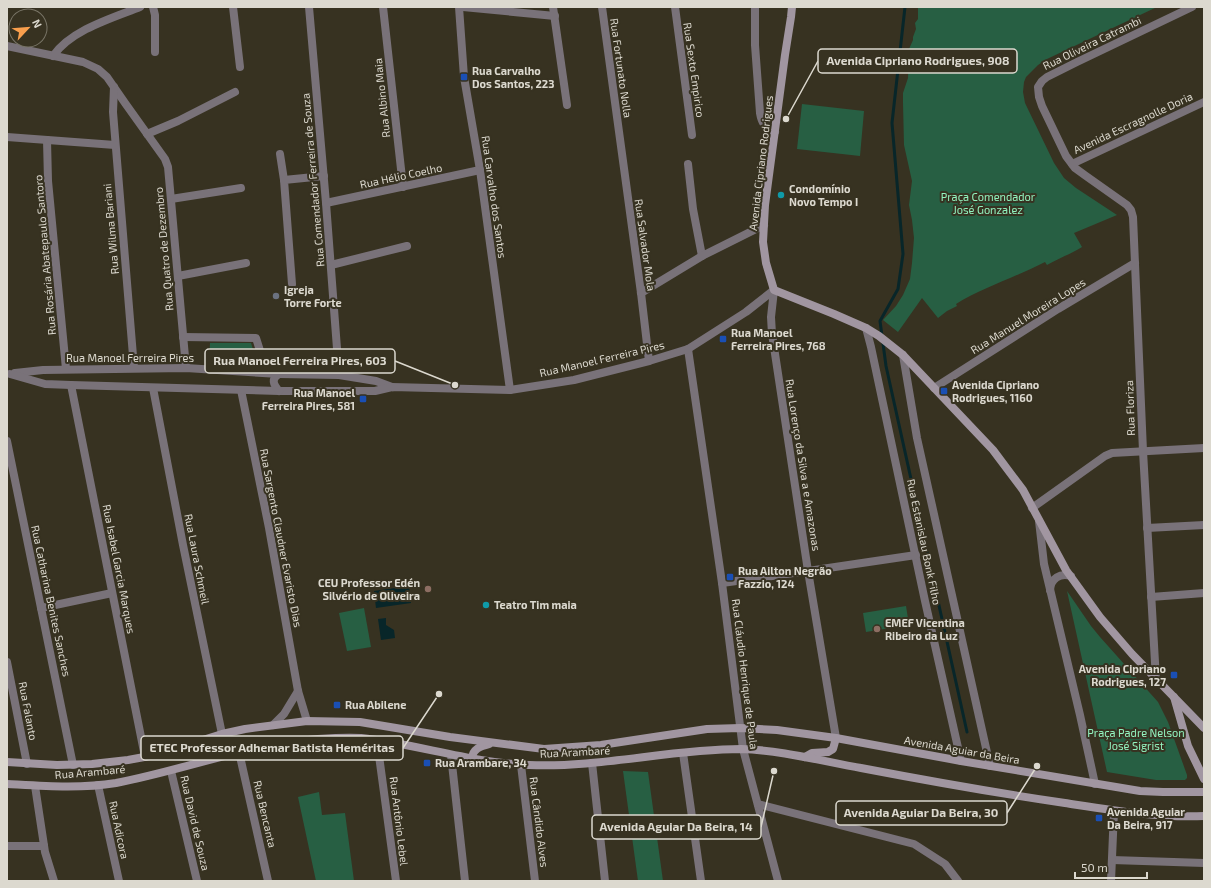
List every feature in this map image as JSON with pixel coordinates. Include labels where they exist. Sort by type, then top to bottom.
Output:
[{"type":"main road","name":"Avenida Cipriano Rodrigues","points":[[774,290],[766,263],[763,242],[765,205],[792,7]]},
{"type":"main road","points":[[774,290],[866,328],[904,355],[992,450],[1023,490],[1071,576],[1118,640],[1204,728]]},
{"type":"main road","points":[[1174,696],[1188,746],[1204,779]]},
{"type":"main road","points":[[145,757],[222,734],[245,729],[307,721]]},
{"type":"main road","name":"Rua Arambaré","points":[[307,721],[360,722],[450,738],[544,749],[629,741],[708,729],[740,728]]},
{"type":"main road","name":"Avenida Aguiar da Beira","points":[[740,728],[777,730],[836,738],[1140,791],[1204,792]]},
{"type":"main road","name":"Rua Arambaré","points":[[7,784],[52,787],[113,783],[171,771],[239,752],[284,743],[317,739],[348,738],[377,741],[472,759],[520,765],[552,766],[592,764],[711,750],[743,749]]},
{"type":"main road","points":[[805,757],[812,754],[828,752],[833,749],[836,738]]},
{"type":"main road","points":[[472,759],[472,754],[475,750],[482,746],[496,743]]},
{"type":"main road","points":[[743,749],[805,757],[996,792],[1114,811],[1170,816],[1204,816]]},
{"type":"main road","name":"Rua Arambaré","points":[[7,762],[73,765],[145,757]]},
{"type":"main road","points":[[1198,766],[1204,758]]},
{"type":"street","points":[[53,56],[57,50],[80,32],[140,7]]},
{"type":"street","points":[[153,7],[155,15],[155,52]]},
{"type":"street","points":[[233,7],[240,67]]},
{"type":"street","name":"Rua Comendador Ferreira de Souza","points":[[309,7],[324,176],[339,375]]},
{"type":"street","name":"Rua Albino Maia","points":[[383,7],[403,187]]},
{"type":"street","name":"Rua Carvalho dos Santos","points":[[459,7],[464,77],[480,170],[510,390]]},
{"type":"street","points":[[463,7],[555,16]]},
{"type":"street","points":[[554,7],[567,105]]},
{"type":"street","name":"Rua Fortunato Nolla","points":[[602,7],[618,131]]},
{"type":"street","name":"Rua Sexto Empirico","points":[[675,7],[692,135]]},
{"type":"street","points":[[755,7],[755,45],[761,120],[765,126],[775,132]]},
{"type":"street","name":"Rua Oliveira Catrambi","points":[[1072,164],[1066,156],[1042,106],[1038,87],[1042,81],[1077,62],[1192,7]]},
{"type":"street","name":"Rua Quatro de Dezembro","points":[[7,46],[83,62],[98,69],[107,77],[165,159],[168,167],[186,368]]},
{"type":"street","name":"Rua Wilma Bariani","points":[[114,87],[113,112],[115,145],[134,368]]},
{"type":"street","points":[[147,134],[178,121],[235,92]]},
{"type":"street","name":"Avenida Escragnolle Doria","points":[[1072,164],[1203,103]]},
{"type":"street","name":"Rua Salvador Mola","points":[[618,131],[649,361]]},
{"type":"street","points":[[7,137],[115,145]]},
{"type":"street","name":"Rua Rosária Abatepaulo Santoro","points":[[47,140],[48,181],[66,369]]},
{"type":"street","points":[[280,154],[284,180],[292,284]]},
{"type":"street","points":[[688,164],[693,209],[702,256]]},
{"type":"street","name":"Rua Floriza","points":[[1072,164],[1075,168],[1127,205],[1131,210],[1133,217],[1143,451],[1156,680]]},
{"type":"street","name":"Rua Hélio Coelho","points":[[326,203],[480,170]]},
{"type":"street","points":[[284,180],[324,176]]},
{"type":"street","points":[[171,199],[241,188]]},
{"type":"street","points":[[641,293],[702,256],[764,225]]},
{"type":"street","points":[[331,265],[407,246]]},
{"type":"street","points":[[178,276],[246,263]]},
{"type":"street","name":"Rua Manuel Moreira Lopes","points":[[934,388],[1135,263]]},
{"type":"street","name":"Rua Manoel Ferreira Pires","points":[[9,374],[45,384],[153,388],[279,391],[376,391],[392,387],[510,390],[574,380],[649,361],[688,349],[746,312],[774,290]]},
{"type":"street","name":"Rua Lorenço da Silva a e Amazonas","points":[[774,290],[771,317],[772,334],[808,571],[836,738]]},
{"type":"street","name":"Rua Estanislau Bonk Filho","points":[[866,328],[961,761]]},
{"type":"street","points":[[183,337],[256,338],[270,381],[267,390]]},
{"type":"street","name":"Rua Cláudio Henrique de Paula","points":[[688,349],[722,582],[743,749],[778,881]]},
{"type":"street","name":"Rua Estanislau Bonk Filho","points":[[904,355],[917,438],[990,766]]},
{"type":"street","name":"Rua Manoel Ferreira Pires","points":[[9,374],[66,369],[186,368],[279,374],[339,375],[376,381],[392,387]]},
{"type":"street","points":[[279,374],[273,380],[279,391]]},
{"type":"street","name":"Rua Isabel Garcia Marques","points":[[71,385],[145,757]]},
{"type":"street","name":"Rua Laura Schmeil","points":[[153,388],[183,545],[222,734]]},
{"type":"street","name":"Rua Sargento Claudner Evaristo Dias","points":[[241,390],[272,543],[298,691],[307,721]]},
{"type":"street","name":"Rua Catharina Benites Sanches","points":[[7,441],[73,765]]},
{"type":"street","points":[[1032,508],[1105,456],[1143,451],[1204,448]]},
{"type":"street","points":[[1039,520],[1044,564],[1095,784]]},
{"type":"street","points":[[1147,528],[1204,525]]},
{"type":"street","points":[[722,582],[916,555]]},
{"type":"street","points":[[1050,590],[1050,585],[1056,577],[1061,575],[1071,576]]},
{"type":"street","points":[[41,608],[112,593]]},
{"type":"street","points":[[1151,597],[1204,593]]},
{"type":"street","name":"Rua Falanto","points":[[7,662],[27,764]]},
{"type":"street","points":[[273,725],[284,714],[298,691]]},
{"type":"street","name":"Rua Antônio Lebel","points":[[377,741],[396,881]]},
{"type":"street","name":"Rua Bencanta","points":[[239,752],[268,881]]},
{"type":"street","points":[[683,753],[701,881]]},
{"type":"street","points":[[451,755],[466,881]]},
{"type":"street","points":[[592,764],[605,881]]},
{"type":"street","name":"Rua Cândido Alves","points":[[520,765],[535,881]]},
{"type":"street","name":"Rua David de Souza","points":[[171,771],[197,881]]},
{"type":"street","name":"Rua Adicora","points":[[98,785],[119,881]]},
{"type":"street","points":[[35,786],[44,846],[54,881]]},
{"type":"street","points":[[758,804],[914,844],[945,864],[958,881]]},
{"type":"street","points":[[1111,881],[1114,811]]},
{"type":"street","points":[[7,846],[44,846]]},
{"type":"street","points":[[1112,860],[1204,863]]},
{"type":"green space","name":"Praça Comendador José Gonzalez","points":[[918,7],[1157,7],[1047,59],[1038,65],[1026,77],[1024,82],[1023,92],[1025,103],[1054,163],[1064,178],[1076,188],[1117,215],[1074,233],[1082,247],[1047,265],[1045,262],[978,292],[956,304],[957,306],[938,318],[922,298],[898,332],[883,320],[896,306],[903,295],[910,279],[912,263],[914,238],[909,205],[912,181],[904,145],[903,93],[908,78],[909,49],[916,29],[915,23],[918,19]]},
{"type":"green space","points":[[802,104],[864,111],[860,156],[797,149]]},
{"type":"green space","points":[[210,343],[251,343],[259,368],[209,363]]},
{"type":"green space","name":"Praça Padre Nelson José Sigrist","points":[[1067,591],[1100,637],[1158,702],[1168,722],[1187,775],[1185,780],[1156,780],[1107,772]]},
{"type":"green space","points":[[906,606],[909,625],[866,632],[863,613]]},
{"type":"green space","points":[[364,608],[371,647],[347,651],[339,613]]},
{"type":"green space","points":[[623,771],[648,772],[663,881],[638,881]]},
{"type":"green space","points":[[319,792],[322,815],[345,813],[354,881],[316,881],[298,797]]},
{"type":"water","points":[[409,586],[411,603],[376,608],[374,591]]},
{"type":"water","points":[[386,618],[386,625],[394,630],[395,638],[381,640],[378,619]]},
{"type":"waterway","points":[[905,7],[892,123],[903,254],[898,289],[880,321],[886,366],[967,732]]},
{"type":"place","name":"Rua Carvalho Dos Santos, 223","points":[[464,77]]},
{"type":"place","name":"Avenida Cipriano Rodrigues, 908","points":[[786,119]]},
{"type":"place","name":"Condomínio Novo Tempo I","points":[[781,195]]},
{"type":"place","name":"Igreja Torre Forte","points":[[276,296]]},
{"type":"place","name":"Rua Manoel Ferreira Pires, 768","points":[[723,339]]},
{"type":"place","name":"Rua Manoel Ferreira Pires, 603","points":[[455,385]]},
{"type":"place","name":"Avenida Cipriano Rodrigues, 1160","points":[[944,391]]},
{"type":"place","name":"Rua Manoel Ferreira Pires, 581","points":[[363,399]]},
{"type":"place","name":"Rua Ailton Negrão Fazzio, 124","points":[[730,577]]},
{"type":"place","name":"CEU Professor Edén Silvério de Oliveira","points":[[428,589]]},
{"type":"place","name":"Teatro Tim maia","points":[[486,605]]},
{"type":"place","name":"EMEF Vicentina Ribeiro da Luz","points":[[877,629]]},
{"type":"place","name":"Avenida Cipriano Rodrigues, 127","points":[[1174,675]]},
{"type":"place","name":"ETEC Professor Adhemar Batista Heméritas","points":[[439,694]]},
{"type":"place","name":"Rua Abilene","points":[[337,705]]},
{"type":"place","name":"Rua Arambare, 34","points":[[427,763]]},
{"type":"place","name":"Avenida Aguiar Da Beira, 30","points":[[1037,766]]},
{"type":"place","name":"Avenida Aguiar Da Beira, 14","points":[[774,771]]},
{"type":"place","name":"Avenida Aguiar Da Beira, 917","points":[[1099,818]]}]
